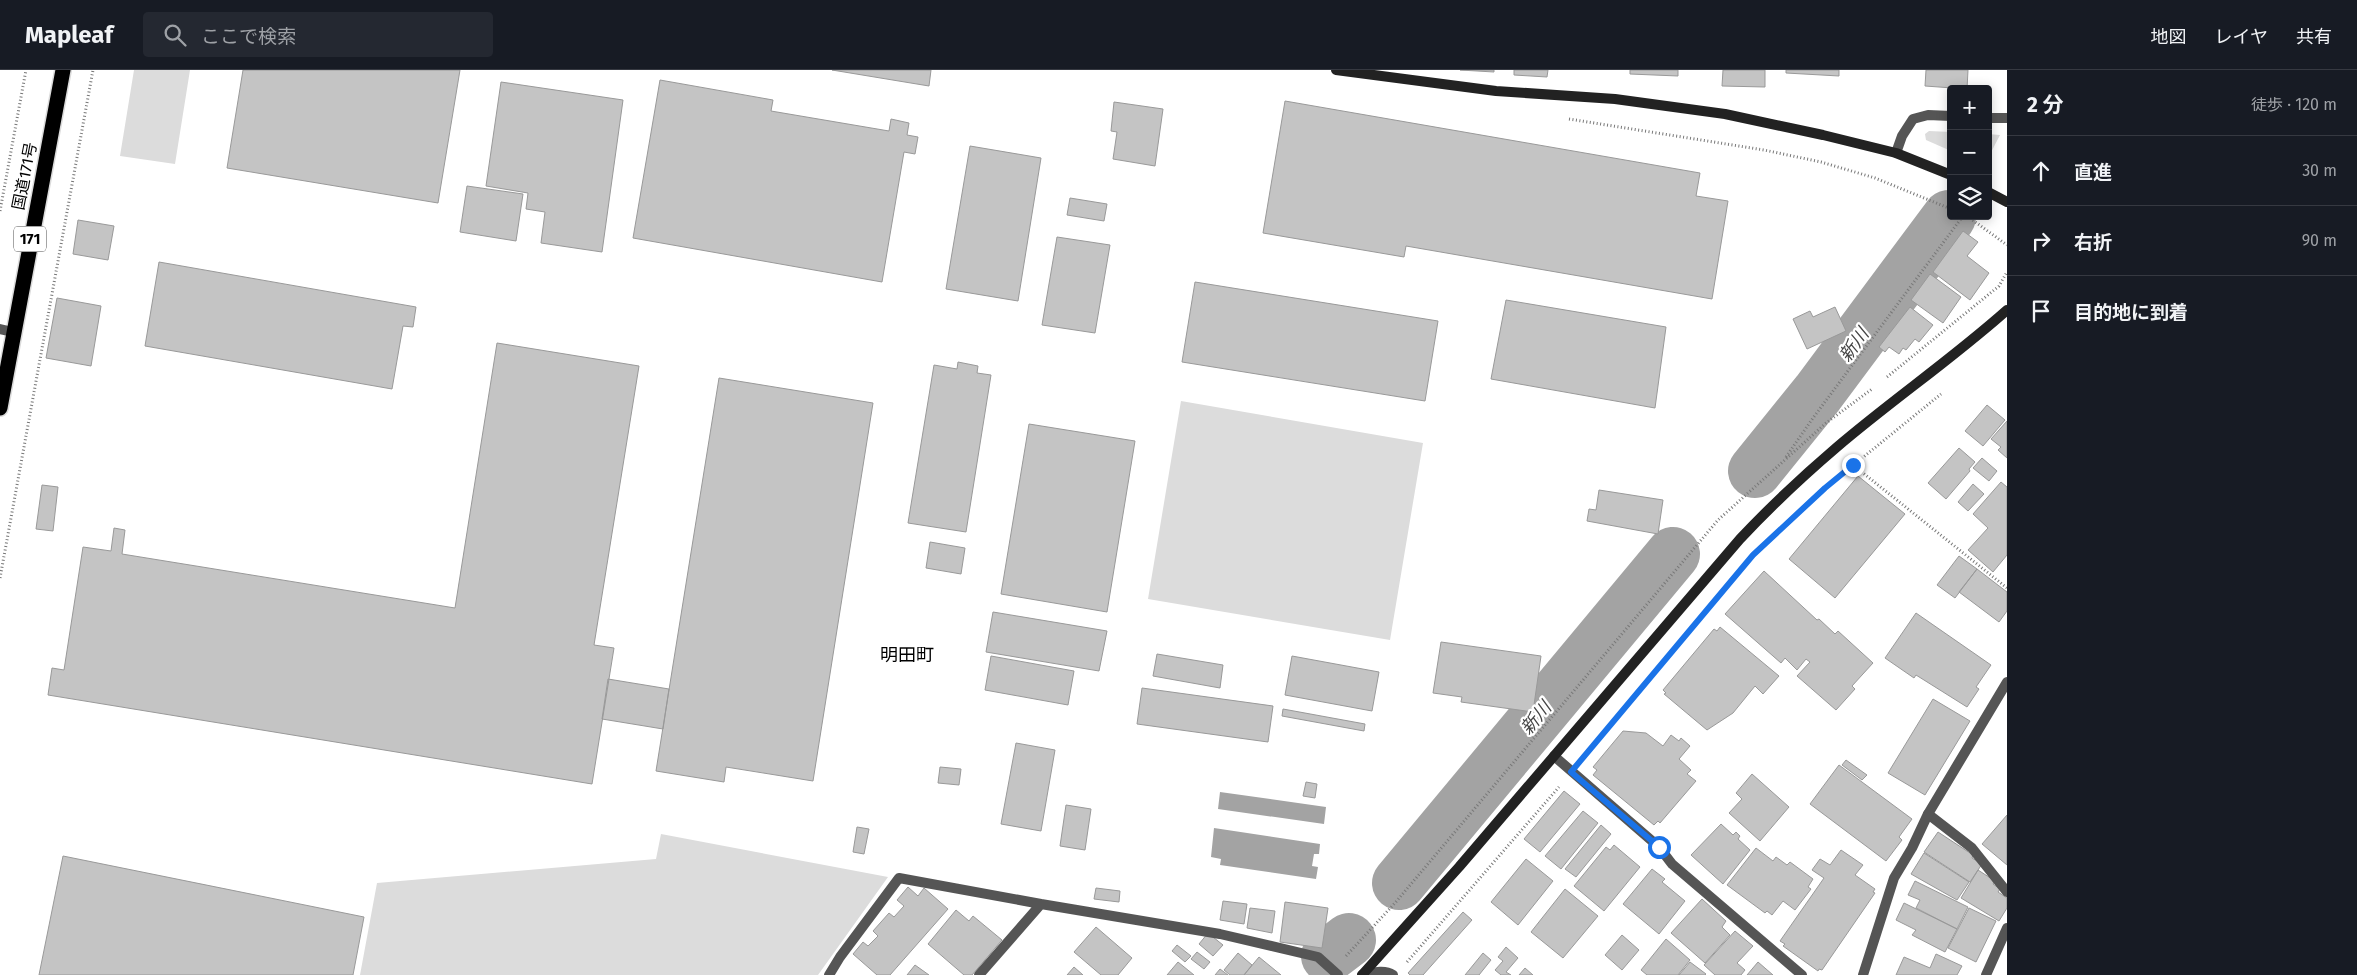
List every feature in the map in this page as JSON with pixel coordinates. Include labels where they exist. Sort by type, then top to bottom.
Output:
[{"type":"highway","name":"国道171号","points":[[0,408],[7,330],[63,70]]},
{"type":"street","points":[[1336,70],[1496,90],[1669,105],[1774,123],[1896,153],[1947,173]]},
{"type":"street","points":[[1896,153],[1902,136],[1913,119],[1928,115],[1947,116]]},
{"type":"street","points":[[1992,118],[2007,118]]},
{"type":"street","points":[[1992,194],[2007,202]]},
{"type":"street","points":[[1362,975],[1554,756],[1710,571],[1771,506],[1838,446],[1932,374],[2007,310]]},
{"type":"street","points":[[1862,975],[1894,878],[1912,848],[1928,814],[2007,682]]},
{"type":"street","points":[[1554,756],[1659,847],[1672,864],[1802,975]]},
{"type":"street","points":[[1928,814],[1972,848],[2007,892]]},
{"type":"street","points":[[829,975],[840,957],[899,878],[1220,934],[1318,957],[1338,975]]},
{"type":"street","points":[[979,975],[1041,904]]},
{"type":"street","points":[[1986,975],[2007,928]]},
{"type":"street","points":[[1362,975],[1380,972],[1389,972],[1393,975]]},
{"type":"path","points":[[0,211],[26,70]]},
{"type":"path","points":[[0,578],[93,70]]},
{"type":"path","points":[[1564,118],[1764,150],[1821,162],[1875,178],[1947,207]]},
{"type":"path","points":[[1783,462],[1813,418],[1962,220]]},
{"type":"path","points":[[1971,220],[2007,245]]},
{"type":"path","points":[[1825,488],[1945,390]]},
{"type":"path","points":[[1853,465],[2007,588]]},
{"type":"path","points":[[1402,968],[1615,720]]},
{"type":"shaded area","points":[[134,70],[190,70],[175,164],[120,156]]},
{"type":"shaded area","points":[[1929,131],[1947,132],[1947,149],[1926,140],[1925,134]]},
{"type":"shaded area","points":[[1992,134],[2000,135],[1992,150]]},
{"type":"shaded area","points":[[1181,401],[1423,443],[1390,640],[1148,599]]},
{"type":"shaded area","points":[[1220,792],[1326,807],[1324,824],[1218,809]]},
{"type":"shaded area","points":[[1214,828],[1320,844],[1319,854],[1314,854],[1312,866],[1318,867],[1316,879],[1220,865],[1221,859],[1211,857]]},
{"type":"shaded area","points":[[661,834],[888,877],[818,975],[360,975],[377,883],[656,859]]},
{"type":"building","points":[[243,70],[460,70],[438,203],[227,168]]},
{"type":"building","points":[[832,70],[931,70],[929,86]]},
{"type":"building","points":[[1460,70],[1494,70],[1494,72]]},
{"type":"building","points":[[1514,70],[1548,70],[1547,77],[1514,75]]},
{"type":"building","points":[[1630,70],[1678,70],[1678,76],[1630,74]]},
{"type":"building","points":[[1723,70],[1765,70],[1765,87],[1722,86]]},
{"type":"building","points":[[1786,70],[1839,70],[1839,76],[1786,73]]},
{"type":"building","points":[[1926,70],[1968,70],[1967,85],[1947,85],[1947,88],[1925,86]]},
{"type":"building","points":[[660,80],[773,100],[771,111],[889,131],[891,119],[909,123],[907,135],[918,137],[915,154],[904,152],[882,282],[633,238]]},
{"type":"building","points":[[501,82],[623,100],[602,252],[541,243],[545,212],[526,209],[528,193],[486,186]]},
{"type":"building","points":[[1285,101],[1700,173],[1696,196],[1728,201],[1712,299],[1406,246],[1404,257],[1263,233]]},
{"type":"building","points":[[1114,102],[1163,109],[1155,166],[1113,159],[1117,132],[1111,131]]},
{"type":"building","points":[[970,146],[1041,158],[1018,301],[946,289]]},
{"type":"building","points":[[467,186],[523,194],[516,241],[460,232]]},
{"type":"building","points":[[1070,198],[1107,204],[1104,221],[1067,215]]},
{"type":"building","points":[[78,220],[114,226],[108,260],[73,254]]},
{"type":"building","points":[[1963,231],[1978,242],[1967,256],[1989,273],[1970,300],[1933,272]]},
{"type":"building","points":[[1057,237],[1110,245],[1095,333],[1042,325]]},
{"type":"building","points":[[159,262],[416,307],[413,327],[403,326],[392,389],[145,346]]},
{"type":"building","points":[[1930,274],[1961,297],[1943,323],[1911,300]]},
{"type":"building","points":[[1195,282],[1438,321],[1425,401],[1182,362]]},
{"type":"building","points":[[57,298],[101,306],[91,366],[46,358]]},
{"type":"building","points":[[1506,300],[1666,327],[1655,408],[1491,379]]},
{"type":"building","points":[[1835,307],[1846,331],[1807,349],[1793,319],[1810,311],[1813,317]]},
{"type":"building","points":[[1910,307],[1933,325],[1919,342],[1915,339],[1906,350],[1903,348],[1899,354],[1889,347],[1885,352],[1879,347]]},
{"type":"building","points":[[497,343],[639,366],[594,645],[614,648],[592,784],[48,695],[52,668],[64,670],[83,547],[111,551],[114,528],[125,530],[122,554],[455,608]]},
{"type":"building","points":[[958,362],[978,366],[977,373],[991,375],[966,532],[908,523],[934,365],[957,369]]},
{"type":"building","points":[[719,378],[873,403],[813,781],[726,767],[724,782],[656,771]]},
{"type":"building","points":[[1987,405],[2005,420],[1983,446],[1965,431]]},
{"type":"building","points":[[2007,421],[2007,458],[1998,450],[2001,447],[1991,439]]},
{"type":"building","points":[[1029,424],[1135,441],[1107,612],[1001,594]]},
{"type":"building","points":[[1959,448],[1975,462],[1969,469],[1970,471],[1946,499],[1928,483]]},
{"type":"building","points":[[1982,458],[1997,471],[1989,481],[1973,468]]},
{"type":"building","points":[[1858,476],[1905,514],[1835,598],[1789,559]]},
{"type":"building","points":[[2001,482],[2007,487],[2007,555],[1993,572],[1968,550],[1988,528],[1973,514]]},
{"type":"building","points":[[1973,484],[1984,494],[1968,511],[1958,502]]},
{"type":"building","points":[[42,485],[58,487],[53,531],[36,529]]},
{"type":"building","points":[[1599,490],[1663,500],[1658,534],[1587,521],[1589,509],[1596,510]]},
{"type":"building","points":[[930,542],[965,548],[961,574],[926,568]]},
{"type":"building","points":[[1959,556],[1977,569],[1955,598],[1937,585]]},
{"type":"building","points":[[1977,569],[2007,592],[2007,611],[1999,622],[1959,592]]},
{"type":"building","points":[[1764,571],[1817,620],[1819,619],[1835,634],[1838,631],[1873,663],[1852,686],[1855,689],[1836,710],[1797,676],[1810,662],[1806,659],[1797,670],[1785,658],[1781,663],[1725,614]]},
{"type":"building","points":[[993,612],[1107,631],[1099,671],[986,652]]},
{"type":"building","points":[[1916,613],[1991,665],[1976,687],[1979,689],[1967,707],[1916,675],[1914,678],[1885,658]]},
{"type":"building","points":[[1720,627],[1779,676],[1763,694],[1755,686],[1733,713],[1707,730],[1664,694],[1666,693],[1663,690],[1714,629],[1717,631]]},
{"type":"building","points":[[1441,642],[1541,656],[1533,712],[1461,702],[1462,697],[1433,693]]},
{"type":"building","points":[[1157,654],[1223,665],[1220,688],[1153,676]]},
{"type":"building","points":[[991,656],[1074,671],[1068,705],[985,690]]},
{"type":"building","points":[[1292,656],[1379,672],[1372,711],[1285,695]]},
{"type":"building","points":[[608,679],[669,689],[663,729],[602,719]]},
{"type":"building","points":[[1142,688],[1273,706],[1268,742],[1137,724]]},
{"type":"building","points":[[1933,699],[1970,721],[1925,795],[1888,773]]},
{"type":"building","points":[[1283,709],[1365,724],[1364,731],[1282,716]]},
{"type":"building","points":[[1623,731],[1646,733],[1663,746],[1671,735],[1679,741],[1681,738],[1690,746],[1679,759],[1691,770],[1687,774],[1696,781],[1660,823],[1658,821],[1654,825],[1593,775],[1597,770],[1593,767]]},
{"type":"building","points":[[1016,743],[1055,750],[1041,831],[1001,824]]},
{"type":"building","points":[[1846,760],[1867,775],[1862,780],[1842,765]]},
{"type":"building","points":[[1839,765],[1912,819],[1899,837],[1902,840],[1886,861],[1810,804]]},
{"type":"building","points":[[940,767],[961,769],[959,785],[938,783]]},
{"type":"building","points":[[1752,774],[1789,807],[1760,841],[1729,813],[1742,799],[1736,793]]},
{"type":"building","points":[[1306,782],[1317,784],[1315,798],[1303,796]]},
{"type":"building","points":[[1564,791],[1580,804],[1540,852],[1524,839]]},
{"type":"building","points":[[1066,805],[1091,809],[1085,850],[1060,846]]},
{"type":"building","points":[[1583,811],[1598,823],[1561,869],[1545,856]]},
{"type":"building","points":[[2007,815],[2007,865],[1982,844]]},
{"type":"building","points":[[1721,824],[1733,835],[1736,832],[1740,836],[1738,839],[1750,850],[1723,884],[1691,855]]},
{"type":"building","points":[[1601,825],[1611,834],[1576,877],[1565,869]]},
{"type":"building","points":[[857,827],[869,829],[864,854],[853,852]]},
{"type":"building","points":[[1938,832],[1973,855],[1972,858],[1982,864],[1970,882],[1924,852]]},
{"type":"building","points":[[1614,845],[1640,867],[1604,911],[1574,886],[1606,847],[1610,850]]},
{"type":"building","points":[[1756,848],[1773,861],[1776,857],[1787,865],[1790,862],[1813,879],[1808,887],[1811,889],[1795,910],[1783,901],[1772,915],[1767,911],[1765,913],[1727,885]]},
{"type":"building","points":[[1841,850],[1863,865],[1855,875],[1875,889],[1873,892],[1875,893],[1822,970],[1819,969],[1818,971],[1783,946],[1785,944],[1780,941],[1824,878],[1812,870],[1820,859],[1830,865]]},
{"type":"building","points":[[1924,853],[1969,882],[1957,900],[1911,874]]},
{"type":"building","points":[[63,856],[364,917],[353,975],[39,975]]},
{"type":"building","points":[[1526,859],[1553,881],[1518,925],[1491,902]]},
{"type":"building","points":[[1652,869],[1665,879],[1662,882],[1685,901],[1659,934],[1623,904]]},
{"type":"building","points":[[1978,870],[1995,881],[1993,884],[2000,889],[1998,892],[2007,898],[2007,908],[1999,921],[1961,898]]},
{"type":"building","points":[[1915,881],[1968,907],[1957,929],[1916,908],[1920,900],[1908,895]]},
{"type":"building","points":[[908,887],[918,896],[924,888],[948,909],[890,975],[877,975],[853,954],[863,942],[868,946],[878,936],[873,931],[889,913],[894,917],[904,906],[897,900]]},
{"type":"building","points":[[1096,888],[1120,891],[1119,902],[1094,899]]},
{"type":"building","points":[[1565,889],[1598,916],[1563,958],[1531,932]]},
{"type":"building","points":[[1702,899],[1726,921],[1722,927],[1730,935],[1705,963],[1671,933]]},
{"type":"building","points":[[1223,901],[1247,904],[1244,924],[1220,920]]},
{"type":"building","points":[[1285,902],[1328,908],[1322,948],[1280,942]]},
{"type":"building","points":[[1904,903],[1957,929],[1945,952],[1912,935],[1916,930],[1896,920]]},
{"type":"building","points":[[1250,908],[1275,911],[1272,933],[1247,928]]},
{"type":"building","points":[[1969,908],[1996,921],[1976,962],[1948,948]]},
{"type":"building","points":[[956,910],[969,921],[973,916],[1002,940],[972,975],[964,975],[928,944]]},
{"type":"building","points":[[1463,912],[1472,920],[1423,975],[1410,975],[1408,973]]},
{"type":"building","points":[[1096,927],[1132,958],[1118,975],[1101,975],[1074,952]]},
{"type":"building","points":[[1735,931],[1753,946],[1737,963],[1745,970],[1741,975],[1715,975],[1704,965]]},
{"type":"building","points":[[1208,933],[1223,945],[1213,956],[1199,944]]},
{"type":"building","points":[[1622,935],[1639,950],[1622,970],[1605,955]]},
{"type":"building","points":[[1666,939],[1690,960],[1678,975],[1647,975],[1641,970]]},
{"type":"building","points":[[1177,945],[1191,956],[1185,962],[1172,951]]},
{"type":"building","points":[[1506,947],[1518,958],[1506,972],[1511,975],[1501,975],[1495,970],[1503,961],[1498,957]]},
{"type":"building","points":[[1197,952],[1210,962],[1204,969],[1191,959]]},
{"type":"building","points":[[1238,953],[1252,965],[1244,975],[1230,975],[1224,970]]},
{"type":"building","points":[[1483,953],[1491,960],[1479,975],[1465,975]]},
{"type":"building","points":[[1936,954],[1962,966],[1957,975],[1896,975],[1904,957],[1930,968]]},
{"type":"building","points":[[1259,957],[1281,975],[1244,975]]},
{"type":"building","points":[[1178,962],[1194,975],[1167,975]]},
{"type":"building","points":[[1690,962],[1706,974],[1679,975]]},
{"type":"building","points":[[1758,962],[1773,975],[1747,975]]},
{"type":"building","points":[[915,965],[929,975],[907,975]]},
{"type":"building","points":[[1074,967],[1083,975],[1067,975]]},
{"type":"building","points":[[1525,968],[1533,975],[1519,975]]},
{"type":"building","points":[[1220,969],[1228,975],[1215,975]]},
{"type":"waterway","name":"新川","points":[[1755,471],[1818,393],[1947,220]]},
{"type":"waterway","name":"新川","points":[[1399,883],[1673,554]]},
{"type":"waterway","name":"新川","points":[[1328,956],[1349,940]]},
{"type":"district","name":"明田町","points":[[907,655]]},
{"type":"route","points":[[1659,847],[1571,772],[1753,555],[1786,523],[1853,465]]}]
